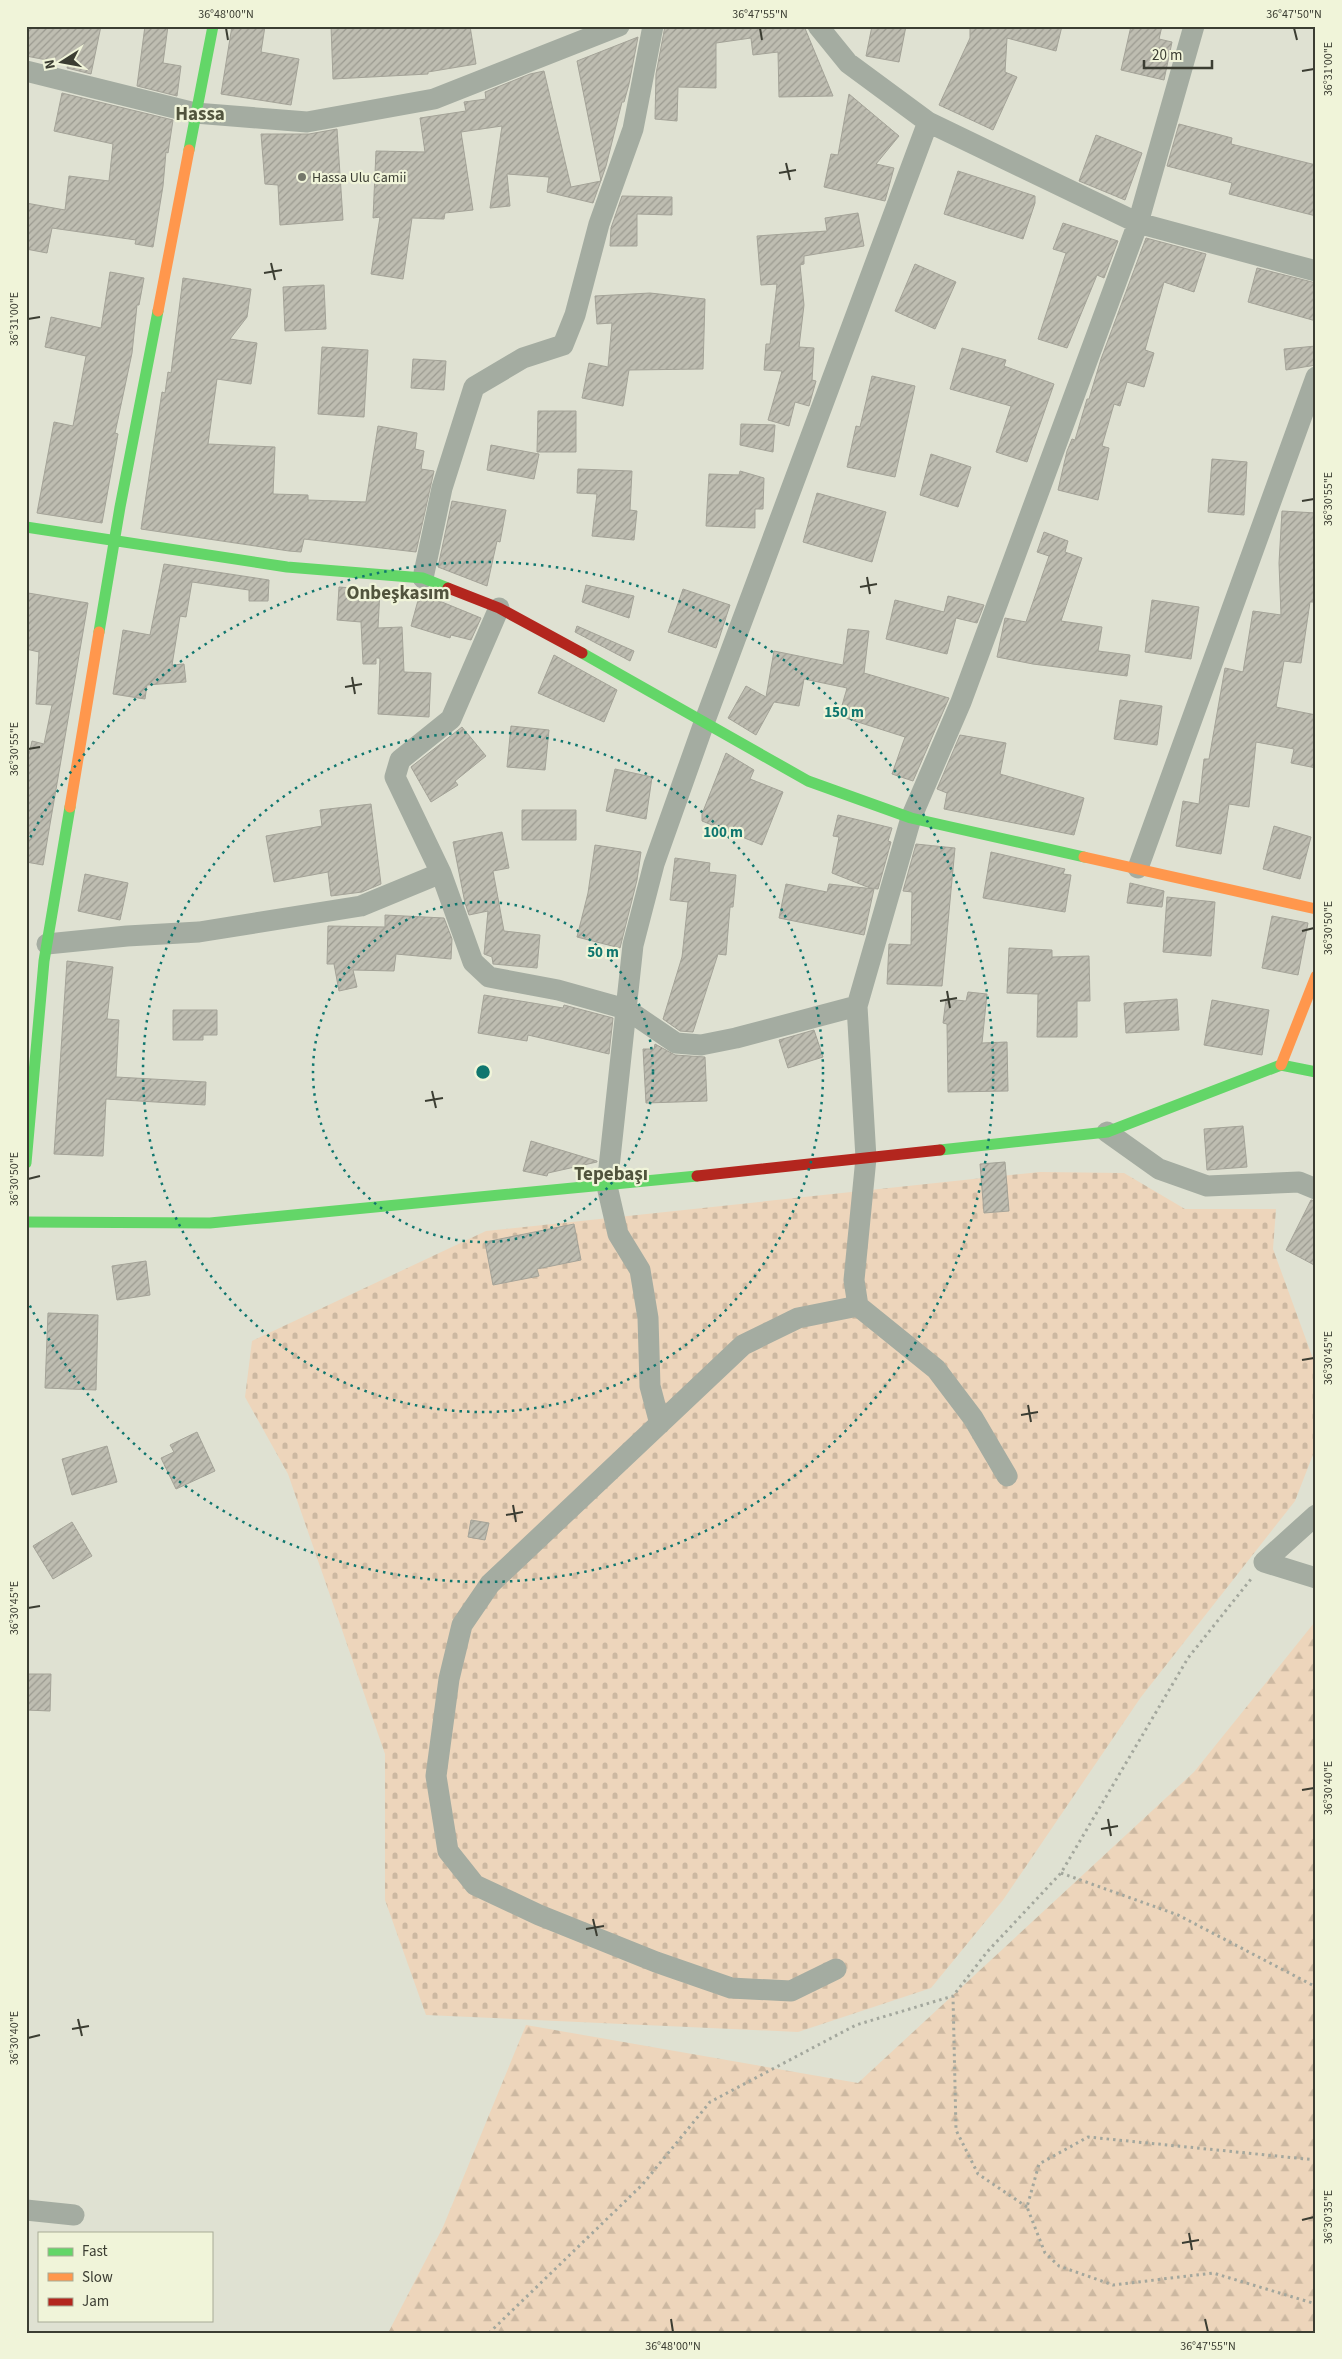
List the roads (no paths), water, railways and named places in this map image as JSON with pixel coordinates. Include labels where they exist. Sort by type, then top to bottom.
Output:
[{"type":"street","points":[[26,1163],[47,944],[114,541],[194,113],[213,26]]},
{"type":"street","points":[[26,71],[194,113],[307,122],[434,99],[579,34],[619,26]]},
{"type":"street","points":[[423,578],[442,488],[474,387],[523,358],[563,345],[575,315],[599,224],[633,128],[652,26]]},
{"type":"street","points":[[818,26],[848,63],[928,122],[1138,223],[1316,271]]},
{"type":"street","points":[[1007,1476],[973,1418],[936,1369],[858,1306],[854,1280],[866,1158],[858,1006],[911,818],[961,702],[1138,223],[1194,26]]},
{"type":"street","points":[[660,1424],[650,1386],[648,1318],[640,1270],[618,1234],[607,1186],[633,945],[654,864],[704,722],[928,122]]},
{"type":"street","points":[[1138,868],[1316,377]]},
{"type":"street","points":[[26,526],[287,567],[423,578],[498,608],[637,683],[808,781],[911,818],[1316,909]]},
{"type":"street","points":[[498,608],[451,719],[400,760],[396,777],[441,873],[473,962],[490,977],[558,990],[626,1009],[676,1043],[702,1045],[858,1006]]},
{"type":"street","points":[[47,944],[127,936],[199,932],[361,906],[441,873]]},
{"type":"street","points":[[1281,1065],[1316,976]]},
{"type":"street","points":[[26,1222],[210,1222],[607,1186],[1107,1132],[1281,1065],[1316,1072]]},
{"type":"street","points":[[1107,1132],[1159,1169],[1207,1186],[1300,1182],[1316,1189]]},
{"type":"street","points":[[836,1968],[791,1991],[731,1988],[656,1962],[539,1915],[475,1885],[448,1851],[436,1776],[449,1679],[462,1626],[490,1584],[743,1345],[798,1318],[858,1306]]},
{"type":"street","points":[[1316,1515],[1264,1562],[1316,1578]]},
{"type":"street","points":[[26,2210],[74,2215]]},
{"type":"place","name":"Hassa Ulu Camii","points":[[302,177]]},
{"type":"district","name":"Hassa","points":[[200,113]]},
{"type":"district","name":"Onbeşkasım","points":[[398,592]]},
{"type":"district","name":"Tepebaşı","points":[[611,1173]]}]
